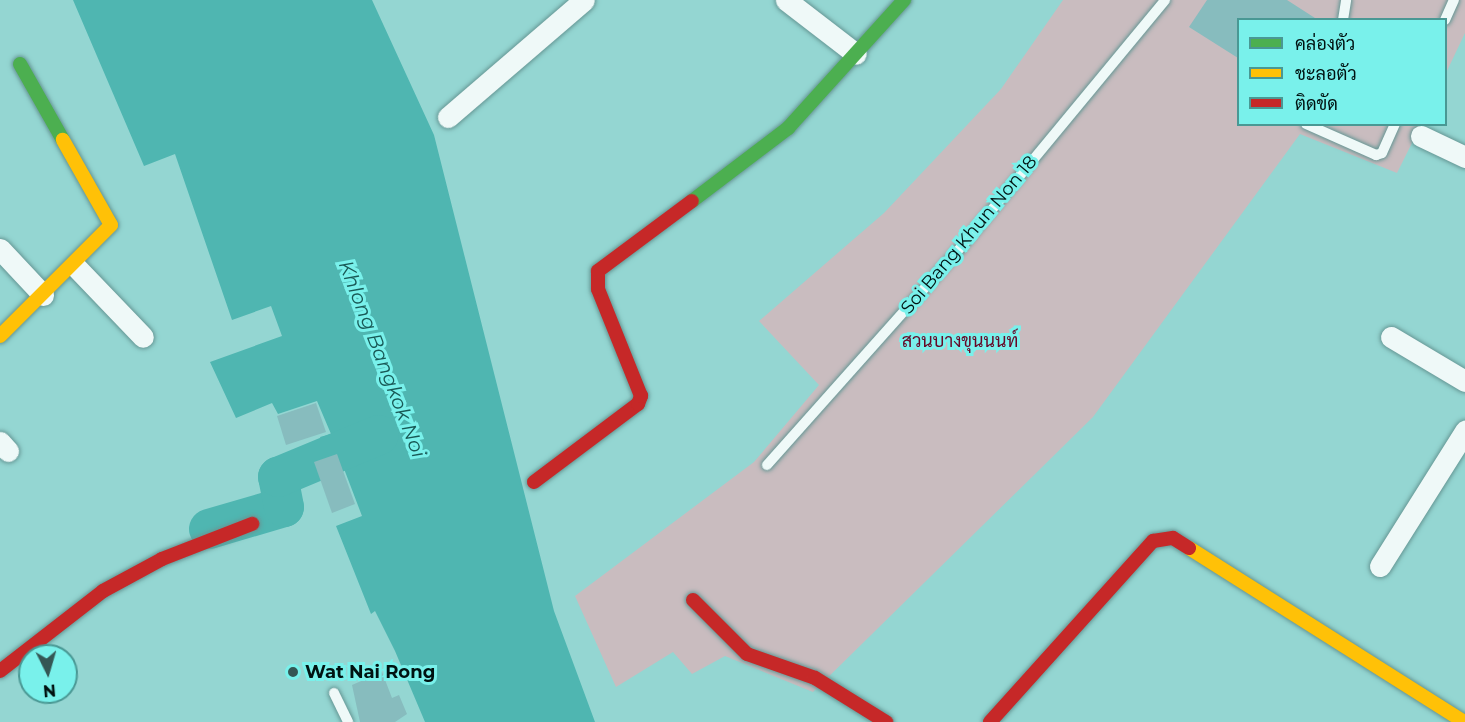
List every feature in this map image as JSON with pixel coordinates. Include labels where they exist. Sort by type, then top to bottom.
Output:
[{"type":"street","points":[[448,117],[585,0]]},
{"type":"street","points":[[786,0],[856,54]]},
{"type":"street","points":[[534,482],[638,404],[641,396],[598,289],[598,271],[788,128],[904,0]]},
{"type":"street","points":[[0,336],[75,266],[111,225],[20,64]]},
{"type":"street","points":[[1421,136],[1465,157]]},
{"type":"street","points":[[0,249],[43,295]]},
{"type":"street","points":[[75,266],[143,337]]},
{"type":"street","points":[[1391,338],[1465,381]]},
{"type":"street","points":[[1380,566],[1465,431]]},
{"type":"street","points":[[0,671],[104,591],[162,559],[252,524]]},
{"type":"street","points":[[990,722],[1154,542],[1163,537],[1173,538],[1464,722]]},
{"type":"street","points":[[693,600],[747,654],[815,678],[886,722]]},
{"type":"lane","name":"Soi Bang Khun Non 18","points":[[767,465],[956,253],[1165,0]]},
{"type":"lane","points":[[1343,18],[1346,0]]},
{"type":"lane","points":[[1446,18],[1454,0]]},
{"type":"lane","points":[[1311,126],[1376,155],[1382,153],[1394,126]]},
{"type":"lane","points":[[334,693],[348,722]]},
{"type":"green space","name":"สวนบางขุนนนท์","points":[[1063,0],[1465,0],[1465,33],[1447,71],[1447,18],[1237,18],[1237,126],[1420,126],[1397,173],[1300,134],[1093,417],[813,692],[725,656],[692,674],[673,652],[616,687],[575,596],[754,462],[819,385],[759,321],[884,213],[1001,89]]},
{"type":"water","name":"Khlong Bangkok Noi","points":[[73,0],[372,0],[434,135],[554,611],[595,722],[425,722],[395,651],[375,611],[371,614],[336,526],[362,516],[338,453],[329,456],[320,437],[331,434],[317,401],[278,414],[272,403],[236,418],[210,362],[282,336],[271,306],[232,320],[175,154],[144,166]]},
{"type":"building","points":[[1207,0],[1287,0],[1315,18],[1237,18],[1237,57],[1189,27]]},
{"type":"building","points":[[316,403],[326,432],[286,445],[277,416]]},
{"type":"building","points":[[337,454],[355,504],[332,513],[314,462]]},
{"type":"building","points":[[382,672],[392,698],[399,695],[407,714],[395,722],[360,722],[352,685]]},
{"type":"waterway","points":[[209,529],[284,507],[278,477],[379,435]]},
{"type":"traffic: fast","points":[[692,201],[788,128],[904,0]]},
{"type":"traffic: fast","points":[[20,64],[63,140]]},
{"type":"traffic: slow","points":[[0,336],[111,225],[63,140]]},
{"type":"traffic: slow","points":[[1189,548],[1464,722]]},
{"type":"traffic: jam","points":[[534,482],[638,404],[641,396],[598,289],[598,271],[692,201]]},
{"type":"traffic: jam","points":[[0,671],[103,591],[162,559],[252,524]]},
{"type":"traffic: jam","points":[[990,722],[1153,541],[1173,538],[1189,548]]},
{"type":"traffic: jam","points":[[693,600],[747,654],[815,678],[886,722]]},
{"type":"place","name":"Wat Nai Rong","points":[[293,672]]}]
